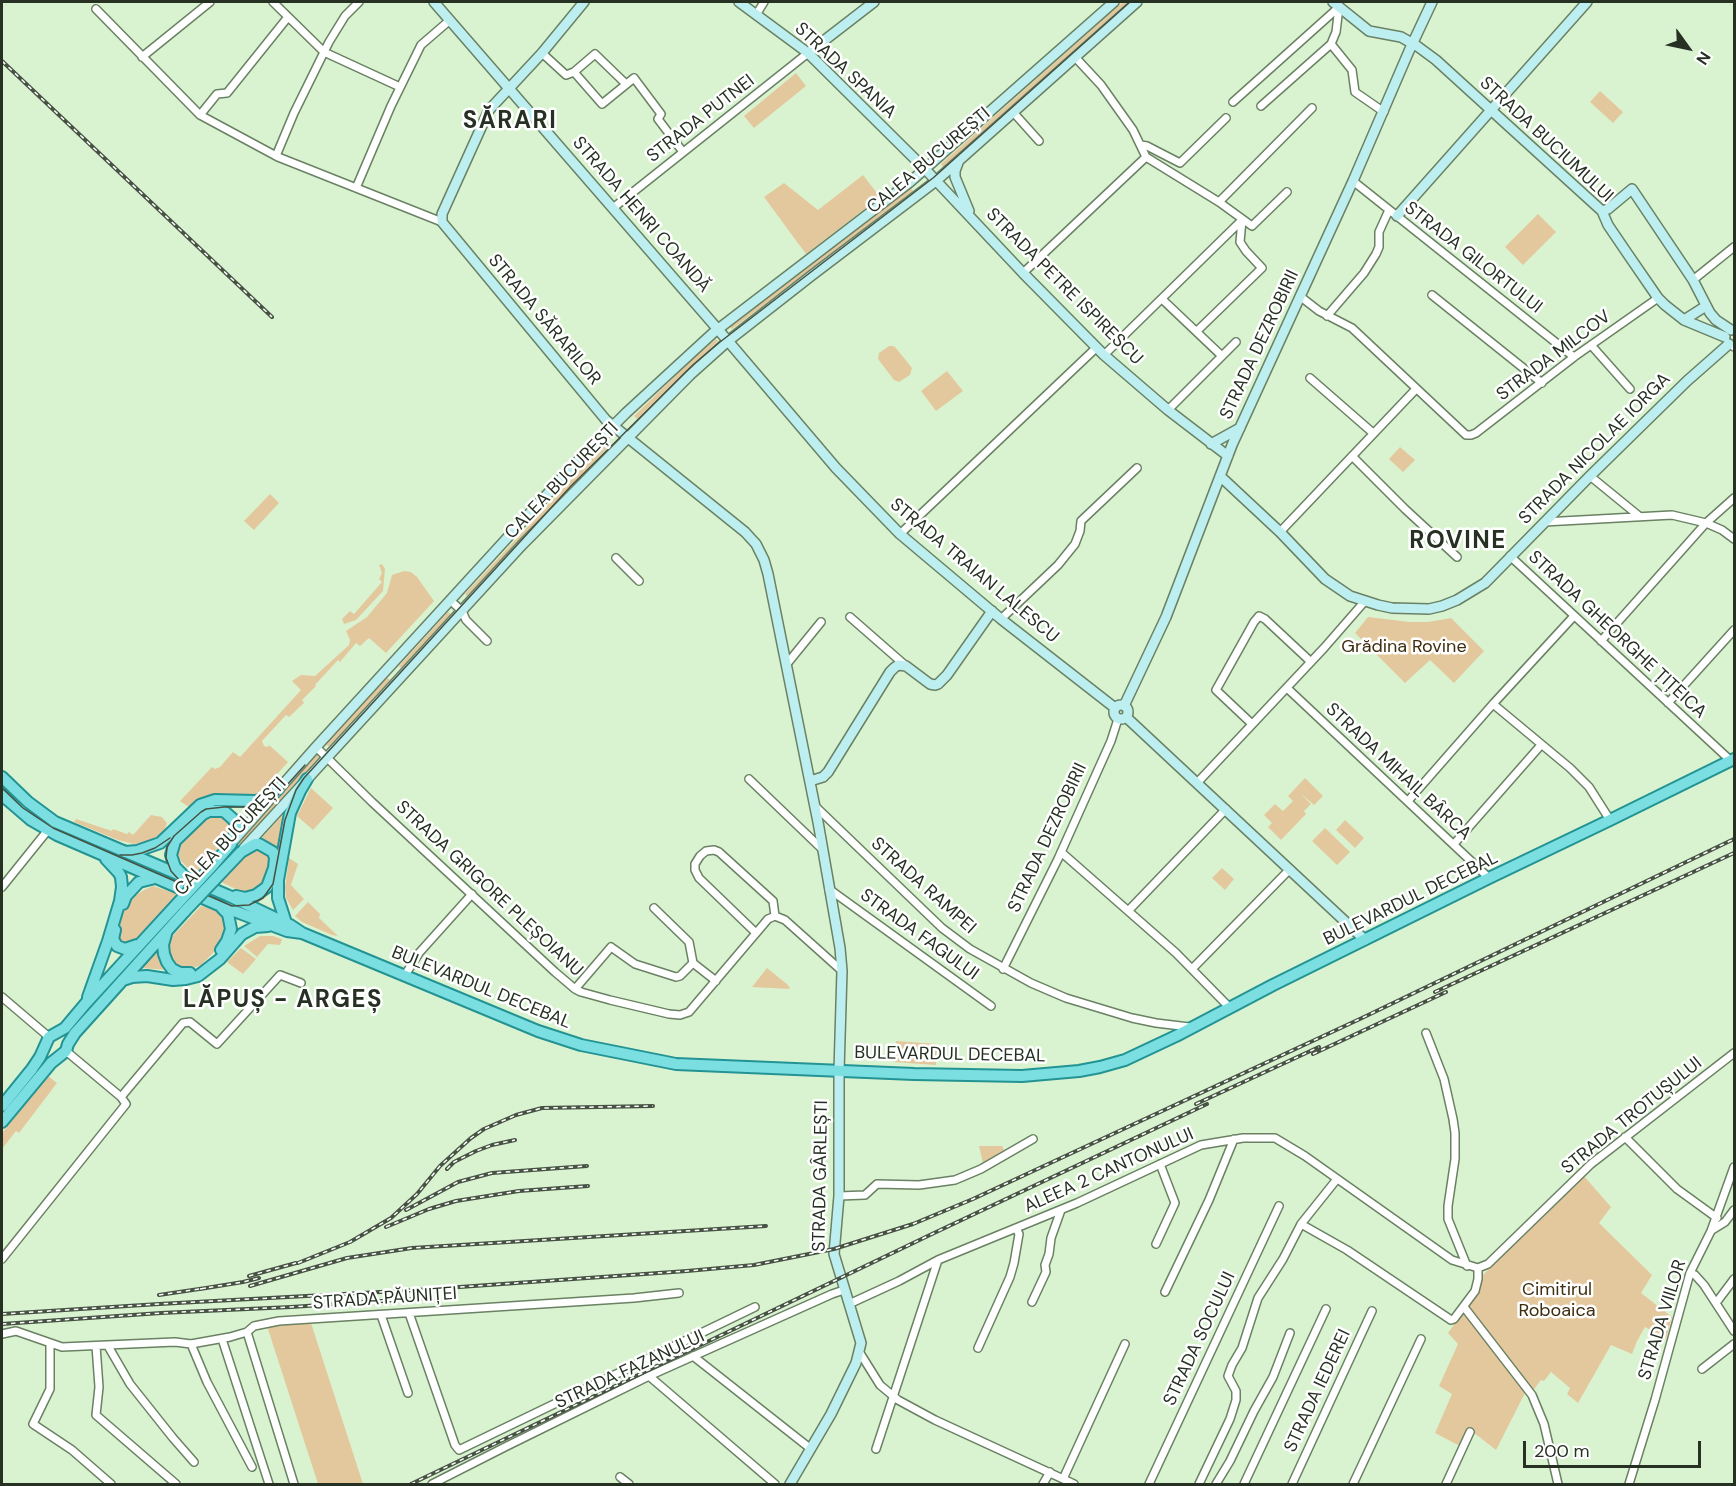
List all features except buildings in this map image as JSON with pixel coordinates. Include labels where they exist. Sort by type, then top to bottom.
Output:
[{"type":"main road","name":"BULEVARDUL DECEBAL","points":[[2,777],[28,802],[55,822],[227,895],[302,933],[538,1031],[596,1049],[676,1064],[1013,1076],[1079,1071],[1125,1060],[1733,759]]},
{"type":"main road","points":[[286,923],[278,898],[278,880],[290,813],[307,779]]},
{"type":"main road","points":[[124,852],[136,851],[160,843],[201,805],[214,800],[256,801],[266,798],[278,789]]},
{"type":"main road","name":"BULEVARDUL DECEBAL","points":[[2,795],[20,812],[48,830],[220,906],[286,931],[302,933]]},
{"type":"main road","points":[[185,877],[175,867],[171,850],[180,836],[203,814],[216,810],[225,812],[234,820],[237,828],[231,844]]},
{"type":"main road","name":"CALEA BUCUREȘTI","points":[[2,1106],[32,1069],[51,1039],[65,1028],[140,944],[181,908],[217,868],[231,844]]},
{"type":"main road","points":[[227,895],[245,898],[256,895],[267,887],[271,880],[275,858],[273,852],[259,844],[241,852]]},
{"type":"main road","name":"CALEA BUCUREȘTI","points":[[217,868],[241,852]]},
{"type":"main road","points":[[86,1003],[108,941],[122,887],[119,873],[103,855]]},
{"type":"main road","points":[[140,944],[125,949],[117,946],[113,939],[114,932],[126,896],[140,882],[157,878]]},
{"type":"main road","points":[[168,928],[163,945],[167,962],[172,969],[180,973],[199,970],[227,941],[231,929],[228,914],[220,906]]},
{"type":"main road","name":"CALEA BUCUREȘTI","points":[[2,1122],[40,1075],[65,1050],[75,1033],[168,928],[181,908]]},
{"type":"main road","points":[[123,980],[132,976],[161,977],[173,980],[198,976],[220,959],[242,934],[255,927],[274,926]]},
{"type":"main road","points":[[66,1037],[65,1050],[52,1054],[48,1050],[51,1039],[66,1037]]},
{"type":"street","points":[[142,57],[210,2]]},
{"type":"street","points":[[273,2],[324,52],[400,87]]},
{"type":"street","points":[[276,156],[324,52],[345,16],[359,2]]},
{"type":"street","name":"STRADA HENRI COANDĂ","points":[[434,2],[728,341]]},
{"type":"street","points":[[442,222],[442,214],[489,110],[542,53],[584,2]]},
{"type":"street","name":"STRADA SPANIA","points":[[739,2],[808,53],[936,181]]},
{"type":"street","points":[[756,15],[764,2]]},
{"type":"street","points":[[808,53],[874,2]]},
{"type":"street","name":"CALEA BUCUREȘTI","points":[[231,844],[316,747],[613,425],[718,329],[925,169],[1114,2]]},
{"type":"street","name":"CALEA BUCUREȘTI","points":[[241,852],[549,517],[690,375],[728,341],[936,181],[1137,2]]},
{"type":"street","name":"STRADA DEZROBIRII","points":[[1119,707],[1166,617],[1240,428],[1353,182],[1432,2]]},
{"type":"street","points":[[1327,316],[1364,273],[1379,247],[1379,232],[1393,213],[1587,2]]},
{"type":"street","points":[[1261,106],[1331,44],[1336,32],[1336,4]]},
{"type":"street","points":[[1233,102],[1336,4]]},
{"type":"street","name":"STRADA BUCIUMULUI","points":[[1336,4],[1369,31],[1393,34],[1413,43],[1436,60],[1602,211],[1658,298],[1684,320],[1732,340]]},
{"type":"street","name":"STRADA SĂRARILOR","points":[[96,9],[200,115],[276,156],[442,222],[604,418],[745,532],[756,544],[768,574],[810,781]]},
{"type":"street","points":[[200,115],[217,94],[227,93],[288,17]]},
{"type":"street","points":[[356,188],[421,45],[450,20]]},
{"type":"street","points":[[1331,44],[1352,70],[1355,92],[1384,112]]},
{"type":"street","points":[[542,53],[566,75],[574,72],[595,54],[626,84]]},
{"type":"street","name":"STRADA PUTNEI","points":[[613,208],[808,53]]},
{"type":"street","points":[[1075,57],[1101,85],[1133,130],[1146,158],[1219,202],[1252,226],[1287,192]]},
{"type":"street","points":[[574,72],[602,104],[633,78],[661,114],[658,119],[683,152]]},
{"type":"street","points":[[1219,202],[1312,108]]},
{"type":"street","points":[[1013,112],[1039,141]]},
{"type":"street","points":[[1141,145],[1180,163],[1226,118]]},
{"type":"street","points":[[1023,273],[1146,158]]},
{"type":"street","points":[[958,162],[955,177],[973,219]]},
{"type":"street","name":"STRADA PETRE ISPIRESCU","points":[[936,181],[1096,348],[1168,411],[1228,456]]},
{"type":"street","name":"STRADA GILORTULUI","points":[[1353,182],[1574,357]]},
{"type":"street","points":[[1602,211],[1632,189],[1693,280],[1706,306],[1732,340]]},
{"type":"street","points":[[1104,355],[1242,219]]},
{"type":"street","points":[[1197,332],[1262,268],[1240,242],[1242,219]]},
{"type":"street","points":[[1693,280],[1734,247]]},
{"type":"street","points":[[1432,295],[1542,383]]},
{"type":"street","points":[[1280,532],[1416,389],[1352,328],[1327,316],[1300,297]]},
{"type":"street","name":"STRADA MILCOV","points":[[1416,389],[1466,435],[1471,435],[1574,357],[1658,298]]},
{"type":"street","points":[[1162,299],[1222,356]]},
{"type":"street","points":[[1684,320],[1706,306]]},
{"type":"street","name":"STRADA NICOLAE IORGA","points":[[1220,476],[1280,532],[1325,579],[1350,596],[1365,602],[1401,608],[1429,609],[1442,606],[1485,583],[1590,476],[1732,340]]},
{"type":"street","name":"STRADA TRAIAN LALESCU","points":[[728,341],[836,468],[900,534],[1001,619],[1119,707]]},
{"type":"street","points":[[1168,411],[1236,342]]},
{"type":"street","points":[[1591,345],[1630,389]]},
{"type":"street","points":[[900,534],[1096,348]]},
{"type":"street","points":[[1310,378],[1373,434]]},
{"type":"street","points":[[1212,444],[1240,428]]},
{"type":"street","points":[[1352,456],[1457,557]]},
{"type":"street","points":[[1001,619],[1058,565],[1075,544],[1081,521],[1137,468]]},
{"type":"street","points":[[1590,476],[1639,516]]},
{"type":"street","points":[[1204,519],[1220,491],[1233,489]]},
{"type":"street","points":[[1601,641],[1706,523],[1734,498]]},
{"type":"street","points":[[1544,522],[1672,515],[1706,523],[1722,530],[1734,539]]},
{"type":"street","name":"STRADA GHEORGHE ȚIȚEICA","points":[[1510,556],[1668,703],[1733,759]]},
{"type":"street","points":[[616,558],[639,581]]},
{"type":"street","points":[[451,600],[462,611],[466,620],[487,641]]},
{"type":"street","points":[[1197,783],[1365,602]]},
{"type":"street","points":[[850,617],[906,666],[935,686],[947,675],[992,611]]},
{"type":"street","points":[[1252,724],[1216,690],[1259,616],[1311,662]]},
{"type":"street","points":[[1408,801],[1574,616]]},
{"type":"street","points":[[786,665],[821,622]]},
{"type":"street","points":[[1668,703],[1734,630]]},
{"type":"street","points":[[810,781],[823,777],[828,772],[890,672],[898,665],[906,666]]},
{"type":"street","name":"STRADA MIHAIL BÂRCA","points":[[1287,688],[1489,878]]},
{"type":"street","points":[[1493,704],[1570,768],[1589,787],[1610,820]]},
{"type":"street","points":[[1119,707],[1128,712],[1122,718],[1226,809],[1365,940]]},
{"type":"street","name":"STRADA DEZROBIRII","points":[[1003,969],[1061,852],[1122,718]]},
{"type":"street","points":[[1454,844],[1541,745]]},
{"type":"street","name":"STRADA GRIGORE PLEȘOIANU","points":[[316,747],[575,989],[593,996],[680,1015],[689,1012],[768,919],[775,916]]},
{"type":"street","points":[[749,778],[822,849]]},
{"type":"street","name":"STRADA GÂRLEȘTI","points":[[810,781],[840,948],[842,971],[839,1196],[834,1254],[860,1335],[860,1353]]},
{"type":"street","name":"STRADA RAMPEI","points":[[814,805],[942,928],[970,949],[1003,969],[1066,998],[1100,1010],[1156,1023],[1191,1028]]},
{"type":"street","points":[[1129,910],[1226,809]]},
{"type":"street","points":[[2,886],[48,830]]},
{"type":"street","points":[[756,933],[699,878],[695,864],[700,856],[714,850],[719,852],[772,901],[775,916],[784,920],[842,971]]},
{"type":"street","points":[[1061,852],[1129,910],[1230,1008]]},
{"type":"street","points":[[1192,969],[1290,869]]},
{"type":"street","name":"STRADA FAGULUI","points":[[829,889],[992,1006]]},
{"type":"street","points":[[405,975],[419,953],[472,894]]},
{"type":"street","points":[[654,908],[688,942],[693,963],[716,981]]},
{"type":"street","points":[[575,989],[611,947],[635,964],[676,977],[693,963]]},
{"type":"street","points":[[120,1097],[183,1023],[190,1022],[217,1044],[280,975],[301,983]]},
{"type":"street","points":[[2,998],[51,1039]]},
{"type":"street","points":[[1301,1224],[1347,1250],[1451,1320],[1475,1291],[1478,1268],[1467,1266],[1448,1219],[1455,1159],[1455,1133],[1444,1079],[1426,1033]]},
{"type":"street","points":[[2,1259],[126,1104],[65,1050]]},
{"type":"street","name":"STRADA TROTUȘULUI","points":[[1478,1268],[1488,1264],[1591,1164],[1734,1053]]},
{"type":"street","points":[[1625,1137],[1677,1189],[1717,1218]]},
{"type":"street","points":[[839,1196],[865,1195],[876,1184],[919,1185],[955,1180],[981,1169],[1033,1138]]},
{"type":"street","points":[[1165,1292],[1209,1200],[1234,1138]]},
{"type":"street","name":"ALEEA 2 CANTONULUI","points":[[849,1304],[938,1260],[1061,1210],[1201,1145],[1234,1138],[1275,1138],[1452,1260],[1467,1266]]},
{"type":"street","points":[[1156,1244],[1175,1203],[1160,1164]]},
{"type":"street","name":"STRADA VIILOR","points":[[1629,1485],[1690,1273],[1712,1231],[1733,1177],[1734,1167]]},
{"type":"street","points":[[1198,1485],[1230,1419],[1236,1400],[1236,1391],[1228,1376],[1242,1348],[1258,1298],[1283,1259],[1301,1224],[1337,1179]]},
{"type":"street","name":"STRADA SOCULUI","points":[[1149,1485],[1280,1206]]},
{"type":"street","points":[[1032,1302],[1046,1272],[1045,1265],[1061,1210]]},
{"type":"street","points":[[1712,1231],[1725,1222],[1734,1210]]},
{"type":"street","points":[[978,1348],[1010,1277],[1018,1234],[1016,1228]]},
{"type":"street","points":[[876,1449],[938,1260]]},
{"type":"street","points":[[1690,1273],[1704,1285],[1734,1331]]},
{"type":"street","points":[[1716,1303],[1734,1279]]},
{"type":"street","name":"STRADA FAZANULUI","points":[[432,1485],[649,1376],[844,1290]]},
{"type":"street","name":"STRADA PĂUNIȚEI","points":[[2,1334],[16,1331],[62,1347],[175,1342],[191,1344],[222,1339],[247,1332],[254,1326],[279,1321],[634,1298],[679,1293]]},
{"type":"street","points":[[409,1313],[455,1445],[459,1450],[755,1307]]},
{"type":"street","points":[[1464,1307],[1532,1395],[1545,1424],[1558,1485]]},
{"type":"street","points":[[1244,1485],[1326,1309]]},
{"type":"street","name":"STRADA IEDEREI","points":[[1292,1485],[1372,1311]]},
{"type":"street","points":[[381,1315],[408,1393]]},
{"type":"street","points":[[247,1332],[294,1485]]},
{"type":"street","points":[[1216,1485],[1273,1377],[1290,1333]]},
{"type":"street","points":[[222,1339],[269,1485]]},
{"type":"street","points":[[1353,1485],[1421,1339]]},
{"type":"street","points":[[50,1344],[50,1389],[33,1424],[72,1450],[111,1485]]},
{"type":"street","points":[[191,1344],[207,1382],[252,1467]]},
{"type":"street","points":[[1063,1479],[1125,1344]]},
{"type":"street","points":[[1702,1369],[1734,1344]]},
{"type":"street","points":[[96,1346],[99,1387],[96,1415],[176,1485]]},
{"type":"street","points":[[108,1346],[130,1384],[194,1462]]},
{"type":"street","points":[[860,1353],[880,1385],[892,1396],[935,1420],[1074,1485]]},
{"type":"street","points":[[790,1485],[831,1414],[860,1353]]},
{"type":"street","points":[[693,1356],[811,1449]]},
{"type":"street","points":[[649,1376],[775,1485]]},
{"type":"street","points":[[1446,1485],[1470,1432]]},
{"type":"street","points":[[1043,1485],[1050,1472]]},
{"type":"street","points":[[620,1477],[629,1485]]},
{"type":"green space","points":[[1123,2],[1128,2],[943,167],[941,164]]},
{"type":"green space","points":[[796,73],[806,86],[754,128],[744,116]]},
{"type":"green space","points":[[1600,91],[1623,112],[1613,123],[1590,102]]},
{"type":"green space","points":[[863,175],[880,197],[806,254],[764,197],[784,183],[818,210]]},
{"type":"green space","points":[[911,188],[913,191],[732,329],[730,327]]},
{"type":"green space","points":[[1538,214],[1556,232],[1523,265],[1505,247]]},
{"type":"green space","points":[[716,339],[718,341],[637,419],[634,416],[691,361]]},
{"type":"green space","points":[[889,346],[896,348],[912,368],[910,375],[899,382],[894,380],[878,359],[879,353]]},
{"type":"green space","points":[[947,371],[963,391],[936,411],[921,391]]},
{"type":"green space","points":[[604,445],[607,448],[467,596],[465,594]]},
{"type":"green space","points":[[1400,447],[1415,460],[1403,472],[1389,459]]},
{"type":"green space","points":[[270,494],[279,503],[254,530],[244,521]]},
{"type":"green space","points":[[382,564],[385,569],[383,591],[356,620],[344,624],[342,619],[350,611],[354,614],[382,582],[379,579],[382,573],[379,565]]},
{"type":"green space","points":[[404,571],[411,572],[417,577],[434,601],[386,653],[369,638],[360,646],[356,643],[302,700],[304,703],[289,717],[286,715],[262,741],[264,746],[269,745],[288,762],[263,790],[255,794],[199,799],[189,807],[180,801],[212,767],[215,769],[220,767],[233,752],[240,757],[301,690],[292,681],[301,675],[315,676],[349,645],[350,640],[346,631],[367,617],[387,593],[392,575]]},
{"type":"green space","points":[[448,612],[451,614],[401,668],[399,666]]},
{"type":"green space","name":"Grădina Rovine","points":[[1368,617],[1410,622],[1451,618],[1484,651],[1454,683],[1430,660],[1405,683],[1355,633]]},
{"type":"green space","points":[[387,678],[390,680],[329,747],[326,744]]},
{"type":"green space","points":[[318,753],[321,755],[231,854],[230,853]]},
{"type":"green space","points":[[1305,778],[1323,796],[1314,805],[1300,793],[1311,804],[1304,811],[1306,814],[1281,840],[1268,827],[1272,823],[1264,815],[1275,804],[1283,811],[1293,801],[1288,796]]},
{"type":"green space","points":[[311,788],[333,808],[313,830],[297,816]]},
{"type":"green space","points":[[151,815],[162,817],[167,823],[164,832],[149,841],[134,844],[74,822],[76,819],[112,831],[113,829],[127,834],[129,832],[133,835]]},
{"type":"green space","points":[[212,815],[220,815],[227,819],[231,832],[198,872],[181,861],[177,847],[199,822]]},
{"type":"green space","points":[[282,816],[284,817],[278,849],[261,839]]},
{"type":"green space","points":[[1345,820],[1364,838],[1355,848],[1336,830]]},
{"type":"green space","points":[[1325,828],[1350,852],[1337,865],[1312,841]]},
{"type":"green space","points":[[258,850],[268,853],[271,857],[269,878],[254,892],[240,891],[221,882],[245,856]]},
{"type":"green space","points":[[289,858],[298,864],[291,885],[304,899],[293,910],[286,898],[285,888]]},
{"type":"green space","points":[[1222,868],[1234,879],[1225,890],[1212,878]]},
{"type":"green space","points":[[153,886],[178,894],[136,939],[124,943],[118,941],[117,932],[130,899]]},
{"type":"green space","points":[[308,902],[320,914],[319,918],[338,936],[302,922],[295,916]]},
{"type":"green space","points":[[201,906],[217,910],[226,918],[228,929],[217,949],[201,965],[188,970],[178,967],[170,958],[167,948],[168,941]]},
{"type":"green space","points":[[260,936],[282,939],[280,945],[268,944],[257,957],[244,946]]},
{"type":"green space","points":[[241,948],[256,959],[243,974],[227,962]]},
{"type":"green space","points":[[159,950],[169,970],[141,968]]},
{"type":"green space","points":[[767,968],[788,985],[790,989],[752,987]]},
{"type":"green space","points":[[896,1041],[937,1044],[936,1065],[894,1062]]},
{"type":"green space","points":[[48,1076],[57,1083],[19,1133],[16,1131],[2,1149],[2,1133]]},
{"type":"green space","points":[[979,1146],[1002,1146],[1004,1150],[983,1163]]},
{"type":"green space","name":"Cimitirul Roboaica","points":[[1583,1175],[1611,1207],[1599,1223],[1652,1275],[1641,1293],[1672,1317],[1666,1339],[1645,1327],[1632,1354],[1611,1345],[1578,1403],[1567,1394],[1570,1388],[1551,1372],[1532,1392],[1468,1307],[1478,1292],[1480,1278]]},
{"type":"green space","name":"Cimitirul Roboaica","points":[[1463,1312],[1525,1393],[1496,1450],[1469,1429],[1460,1446],[1435,1433],[1452,1394],[1439,1386],[1458,1344],[1448,1333]]},
{"type":"green space","points":[[311,1323],[363,1484],[318,1484],[267,1326]]},
{"type":"tram line","points":[[2,788],[23,808],[53,828],[232,906],[249,905],[263,898],[273,884],[285,820],[296,790],[304,778],[571,486],[694,364],[933,178],[1130,2]]},
{"type":"tram line","points":[[180,881],[171,871],[166,858],[167,847],[174,836],[206,809],[266,804],[278,795],[305,765]]},
{"type":"tram line","points":[[120,855],[142,853],[170,838]]},
{"type":"railway","points":[[2,61],[272,317]]},
{"type":"railway","points":[[2,1314],[417,1290],[687,1271],[754,1265],[834,1249],[913,1224],[973,1199],[1362,1018],[1734,839]]},
{"type":"railway","points":[[1435,992],[1734,853]]},
{"type":"railway","points":[[1313,1054],[1446,992]]},
{"type":"railway","points":[[1196,1104],[1319,1047]]},
{"type":"railway","points":[[411,1484],[1207,1104]]},
{"type":"railway","points":[[298,1263],[350,1242],[391,1218],[417,1194],[440,1166],[484,1129],[516,1115],[542,1108],[653,1106]]},
{"type":"railway","points":[[447,1169],[454,1162],[476,1151],[515,1140]]},
{"type":"railway","points":[[406,1210],[458,1182],[492,1173],[587,1166]]},
{"type":"railway","points":[[386,1227],[429,1209],[456,1201],[519,1191],[588,1186]]},
{"type":"railway","points":[[250,1286],[347,1258],[412,1248],[766,1226]]},
{"type":"railway","points":[[249,1276],[296,1263]]},
{"type":"railway","points":[[200,1289],[259,1278]]},
{"type":"railway","points":[[159,1295],[206,1288]]},
{"type":"railway","points":[[2,1324],[427,1298]]},
{"type":"district","name":"SĂRARI","points":[[510,122]]},
{"type":"district","name":"ROVINE","points":[[1458,542]]},
{"type":"district","name":"LĂPUȘ - ARGEȘ","points":[[283,1001]]}]
